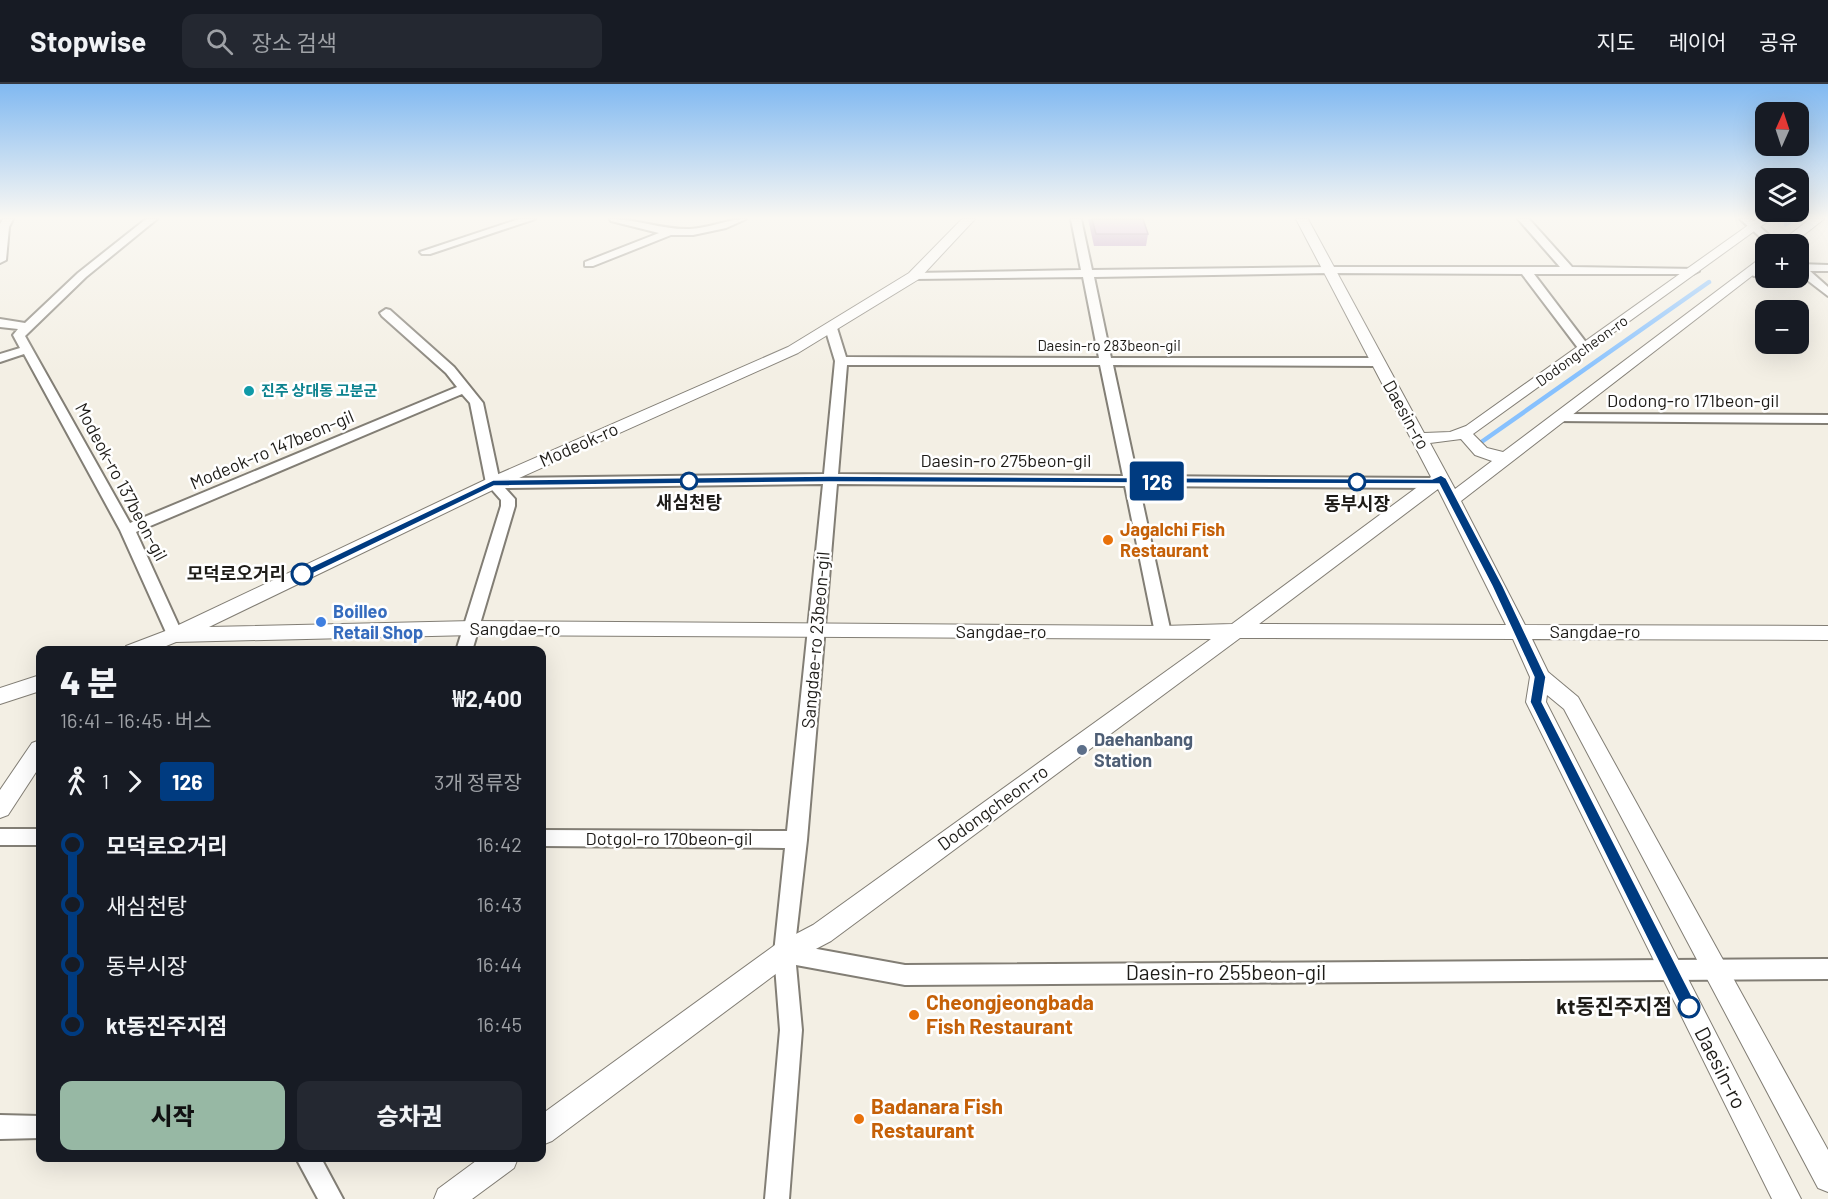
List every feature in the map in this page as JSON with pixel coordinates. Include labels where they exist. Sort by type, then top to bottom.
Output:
[{"type":"street","points":[[0,358],[28,349],[20,335],[87,271]]},
{"type":"street","name":"Modeok-ro","points":[[145,646],[493,483],[793,350],[919,271]]},
{"type":"street","points":[[914,276],[1204,271]]},
{"type":"street","name":"Daesin-ro","points":[[1331,271],[1419,438],[1438,480],[1452,500],[1498,586],[1540,677],[1571,703],[1828,1178]]},
{"type":"street","points":[[1526,271],[1585,349]]},
{"type":"street","name":"Dodongcheon-ro","points":[[1419,438],[1452,437],[1464,432],[1693,271]]},
{"type":"street","points":[[1452,500],[1745,271]]},
{"type":"street","points":[[1087,272],[1163,633]]},
{"type":"street","points":[[1809,277],[1828,293]]},
{"type":"street","points":[[386,312],[450,370],[476,403],[493,483],[508,499],[508,506],[466,646]]},
{"type":"street","points":[[0,323],[28,327]]},
{"type":"street","name":"Sangdae-ro 23beon-gil","points":[[777,1199],[791,1030],[784,953],[797,840],[841,361],[831,328]]},
{"type":"street","name":"Modeok-ro 137beon-gil","points":[[28,349],[127,530],[175,634]]},
{"type":"street","name":"Daesin-ro 283beon-gil","points":[[841,361],[1378,362]]},
{"type":"street","name":"Modeok-ro 147beon-gil","points":[[127,530],[463,388]]},
{"type":"street","name":"Dodong-ro 171beon-gil","points":[[1558,418],[1828,419]]},
{"type":"street","points":[[1464,432],[1482,453],[1492,457],[1506,458]]},
{"type":"street","name":"Daesin-ro 275beon-gil","points":[[493,483],[829,479],[1438,480]]},
{"type":"street","name":"Dodongcheon-ro","points":[[546,1128],[784,953],[822,933],[1236,631],[1438,480]]},
{"type":"street","name":"Sangdae-ro","points":[[175,634],[473,628],[1163,633],[1236,631],[1828,633]]},
{"type":"street","name":"Daesin-ro","points":[[1540,677],[1536,702],[1787,1199]]},
{"type":"street","points":[[0,696],[36,684]]},
{"type":"street","points":[[0,808],[36,755]]},
{"type":"street","points":[[0,837],[36,837]]},
{"type":"street","name":"Dotgol-ro 170beon-gil","points":[[546,838],[797,840]]},
{"type":"street","name":"Daesin-ro 255beon-gil","points":[[784,953],[905,975],[1828,969]]},
{"type":"street","points":[[0,1127],[36,1127]]},
{"type":"street","points":[[310,1162],[331,1199]]},
{"type":"street","points":[[448,1199],[499,1162]]},
{"type":"waterway","points":[[1480,443],[1709,282]]},
{"type":"bus line","name":"126","points":[[302,574],[493,483],[829,479],[1435,483],[1441,478],[1498,586],[1540,677],[1536,702],[1689,1007]]},
{"type":"place","name":"진주 상대동 고분군","points":[[249,391]]},
{"type":"place","name":"새심천탕","points":[[689,481]]},
{"type":"place","name":"동부시장","points":[[1357,482]]},
{"type":"place","name":"Jagalchi Fish Restaurant","points":[[1108,540]]},
{"type":"place","name":"모덕로오거리","points":[[302,574]]},
{"type":"place","name":"Boilleo Retail Shop","points":[[321,622]]},
{"type":"place","name":"Daehanbang Station","points":[[1082,750]]},
{"type":"place","name":"kt동진주지점","points":[[1689,1007]]},
{"type":"place","name":"Cheongjeongbada Fish Restaurant","points":[[914,1015]]},
{"type":"place","name":"Badanara Fish Restaurant","points":[[859,1119]]}]
